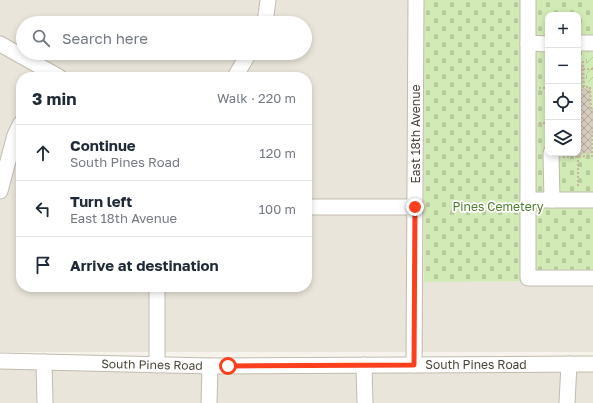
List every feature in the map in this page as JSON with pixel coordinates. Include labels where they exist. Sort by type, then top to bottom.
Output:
[{"type":"street","name":"East 18th Avenue","points":[[414,365],[416,0]]},
{"type":"street","points":[[528,0],[528,278],[593,278]]},
{"type":"street","points":[[265,16],[266,2]]},
{"type":"street","points":[[528,43],[545,44]]},
{"type":"street","points":[[581,43],[593,43]]},
{"type":"street","points":[[0,44],[16,54]]},
{"type":"street","points":[[26,60],[45,72]]},
{"type":"street","points":[[238,72],[245,60]]},
{"type":"street","points":[[0,191],[16,133]]},
{"type":"street","points":[[552,200],[555,156]]},
{"type":"street","points":[[528,200],[586,200]]},
{"type":"street","points":[[312,206],[415,207]]},
{"type":"street","points":[[157,292],[157,365]]},
{"type":"street","name":"South Pines Road","points":[[0,361],[210,366],[593,364]]},
{"type":"street","points":[[44,362],[45,403]]},
{"type":"street","points":[[567,403],[569,364]]},
{"type":"street","points":[[364,365],[364,403]]},
{"type":"street","points":[[209,403],[210,366]]},
{"type":"path","points":[[581,62],[583,62],[584,87],[590,86],[591,110],[593,110]]},
{"type":"path","points":[[583,69],[593,69]]},
{"type":"path","points":[[581,156],[592,156],[593,132]]},
{"type":"path","points":[[578,156],[586,200]]},
{"type":"shaded area","points":[[0,0],[424,0],[424,282],[593,281],[593,352],[0,352]]},
{"type":"shaded area","points":[[0,366],[593,369],[593,403],[0,403]]},
{"type":"green space","name":"Pines Cemetery","points":[[424,0],[593,0],[593,281],[424,282]]},
{"type":"green space","points":[[587,46],[593,46],[593,84],[592,82],[587,82]]},
{"type":"building","points":[[581,63],[582,63],[583,83],[581,83]]},
{"type":"building","points":[[581,89],[590,89],[590,108],[593,108],[591,153],[581,153]]},
{"type":"route","points":[[228,366],[414,365],[415,207]]}]
